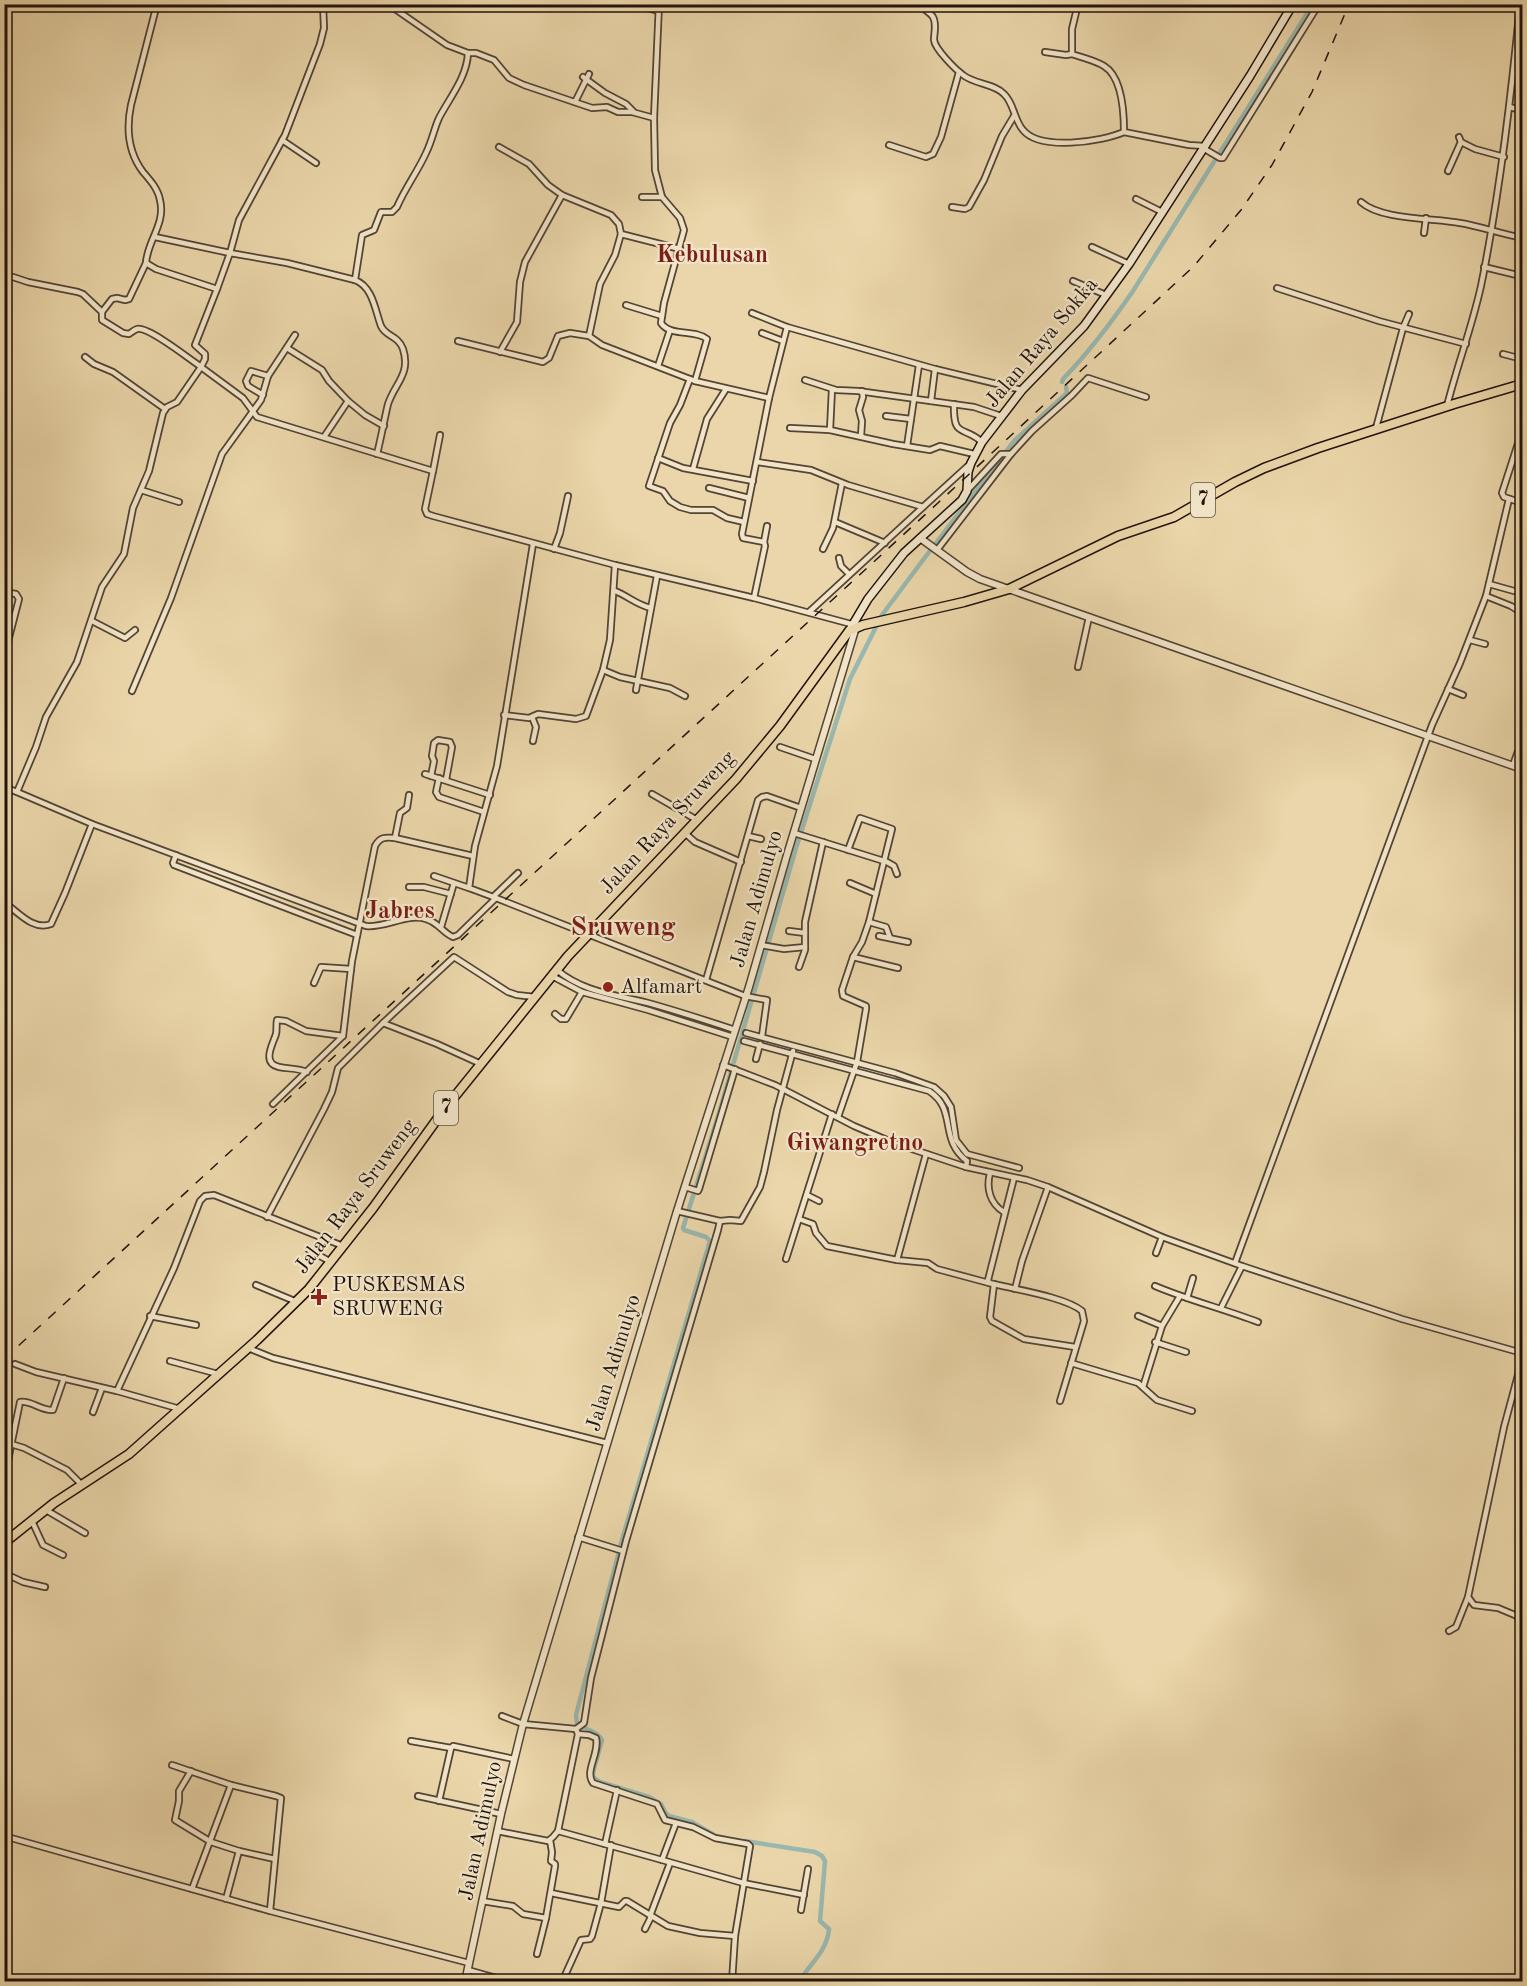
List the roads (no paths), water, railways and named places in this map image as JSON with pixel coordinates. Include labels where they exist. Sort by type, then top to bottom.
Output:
[{"type":"highway","name":"7","points":[[852,627],[964,602],[1009,589],[1118,536],[1174,517],[1263,468],[1447,406],[1522,384]]},
{"type":"highway","name":"Jalan Raya Sruweng","points":[[4,1543],[45,1510],[129,1454],[297,1302],[331,1262],[443,1112],[555,972],[587,935],[686,834],[770,738],[852,627]]},
{"type":"main road","name":"Jalan Raya Sokka","points":[[967,491],[968,472],[974,454],[982,442],[1022,390],[1083,326],[1129,264],[1293,4]]},
{"type":"main road","points":[[852,627],[885,576],[904,553],[958,505],[967,491]]},
{"type":"street","points":[[157,4],[128,117],[133,157],[153,184],[160,199],[160,221],[146,263],[129,299],[112,299],[100,315],[102,320],[118,331],[129,334],[138,328],[144,330],[201,367],[240,396],[260,419],[432,471]]},
{"type":"street","points":[[17,792],[46,717],[77,662],[102,587],[124,554],[133,508],[151,464],[165,409],[177,402],[201,367],[205,356],[195,347],[195,343],[230,253],[239,220],[282,140],[322,40],[323,4]]},
{"type":"street","points":[[393,4],[398,11],[447,45],[468,53],[487,56],[499,64],[512,80],[593,108],[605,107],[618,112],[635,112],[654,118]]},
{"type":"street","points":[[634,4],[658,11]]},
{"type":"street","points":[[659,4],[654,118],[655,171],[662,197],[683,224],[683,235],[662,316],[662,325],[670,330],[701,335],[707,339],[693,380],[670,423],[649,484],[651,488],[663,491],[670,501],[680,507],[691,510],[713,510],[727,518],[744,522]]},
{"type":"street","points":[[920,4],[933,18],[937,48],[959,72],[975,82],[1002,92],[1024,132],[1036,138],[1083,143],[1124,132],[1204,147],[1220,158],[1223,158],[1319,4]]},
{"type":"street","points":[[1072,54],[1072,29],[1077,4]]},
{"type":"street","points":[[1447,406],[1466,344],[1492,231],[1504,157],[1513,75],[1520,40],[1520,4]]},
{"type":"street","points":[[1045,52],[1072,54],[1099,63],[1110,70],[1123,106],[1124,132]]},
{"type":"street","points":[[355,280],[362,235],[374,230],[381,212],[392,212],[397,207],[425,156],[437,121],[460,81],[468,53]]},
{"type":"street","points":[[890,145],[926,157],[933,154],[941,137],[959,72]]},
{"type":"street","points":[[1513,75],[1522,76]]},
{"type":"street","points":[[575,102],[586,76],[605,93],[626,104],[635,112]]},
{"type":"street","points":[[1509,107],[1522,110]]},
{"type":"street","points":[[952,207],[965,209],[969,207],[984,180],[1002,136],[1014,116]]},
{"type":"street","points":[[1448,171],[1460,139],[1475,149],[1504,157]]},
{"type":"street","points":[[282,140],[316,163]]},
{"type":"street","points":[[499,147],[529,164],[548,185],[562,195],[611,215],[619,224],[621,234],[615,255],[600,284],[590,336]]},
{"type":"street","points":[[500,352],[517,322],[520,282],[525,262],[562,195]]},
{"type":"street","points":[[642,197],[662,197]]},
{"type":"street","points":[[1136,200],[1162,212]]},
{"type":"street","points":[[1361,202],[1383,213],[1462,223],[1520,237],[1522,233]]},
{"type":"street","points":[[1424,233],[1426,218]]},
{"type":"street","points":[[621,234],[680,249]]},
{"type":"street","points":[[155,237],[287,263],[364,284],[382,327],[386,333],[398,339],[405,357],[403,377],[391,398],[377,454]]},
{"type":"street","points":[[1092,247],[1129,264]]},
{"type":"street","points":[[146,263],[162,271],[217,289]]},
{"type":"street","points":[[1484,267],[1517,275]]},
{"type":"street","points":[[4,277],[78,292],[102,312]]},
{"type":"street","points":[[1073,281],[1106,296]]},
{"type":"street","points":[[1277,288],[1403,328],[1466,344]]},
{"type":"street","points":[[626,305],[662,316]]},
{"type":"street","points":[[752,313],[787,327],[935,369],[1022,390]]},
{"type":"street","points":[[1375,431],[1403,328],[1409,314]]},
{"type":"street","points":[[764,542],[742,537],[769,398],[787,327]]},
{"type":"street","points":[[658,366],[670,330]]},
{"type":"street","points":[[458,341],[543,362],[549,358],[558,336],[570,333],[590,336],[602,345],[693,380],[769,398]]},
{"type":"street","points":[[762,333],[783,340]]},
{"type":"street","points":[[132,691],[171,598],[222,454],[253,412],[263,395],[268,376],[295,335]]},
{"type":"street","points":[[286,348],[322,370],[329,381],[348,400],[365,415],[384,426]]},
{"type":"street","points":[[1503,354],[1522,359]]},
{"type":"street","points":[[84,357],[113,372],[165,409]]},
{"type":"street","points":[[907,446],[919,364]]},
{"type":"street","points":[[931,401],[935,369]]},
{"type":"street","points":[[263,395],[248,386],[246,381],[251,371],[268,376]]},
{"type":"street","points":[[967,491],[1089,378],[1146,397]]},
{"type":"street","points":[[805,380],[832,389],[954,404],[983,409],[1001,416]]},
{"type":"street","points":[[693,470],[707,419],[726,388]]},
{"type":"street","points":[[830,430],[832,389]]},
{"type":"street","points":[[861,436],[862,421],[859,410],[863,397],[862,392]]},
{"type":"street","points":[[324,437],[348,400]]},
{"type":"street","points":[[954,404],[955,424],[964,433],[975,436],[982,442]]},
{"type":"street","points":[[886,416],[911,419]]},
{"type":"street","points":[[790,428],[830,430],[907,446],[932,450],[940,446],[974,454]]},
{"type":"street","points":[[1522,431],[1503,490],[1503,495],[1522,503]]},
{"type":"street","points":[[440,435],[425,506],[428,514],[615,566],[808,612],[852,627]]},
{"type":"street","points":[[934,547],[1007,454]]},
{"type":"street","points":[[658,458],[693,470],[753,482]]},
{"type":"street","points":[[757,462],[811,470],[842,483],[923,507]]},
{"type":"street","points":[[808,612],[971,463]]},
{"type":"street","points":[[823,549],[835,522],[842,483]]},
{"type":"street","points":[[709,488],[749,498]]},
{"type":"street","points":[[141,490],[179,502]]},
{"type":"street","points":[[554,549],[568,496]]},
{"type":"street","points":[[1235,1263],[1428,736],[1470,640],[1486,596],[1509,499]]},
{"type":"street","points":[[835,522],[885,543]]},
{"type":"street","points":[[754,598],[764,558],[767,526]]},
{"type":"street","points":[[920,538],[973,576],[1522,769]]},
{"type":"street","points":[[469,888],[473,856],[497,766],[533,544]]},
{"type":"street","points":[[839,558],[841,566],[849,574]]},
{"type":"street","points":[[504,715],[532,717],[538,714],[576,719],[583,718],[588,713],[603,670],[610,640],[615,566]]},
{"type":"street","points":[[636,690],[657,576]]},
{"type":"street","points":[[1489,584],[1514,591]]},
{"type":"street","points":[[615,591],[640,606],[651,608]]},
{"type":"street","points":[[4,592],[16,594],[19,599],[4,657]]},
{"type":"street","points":[[1486,596],[1518,611]]},
{"type":"street","points":[[1078,667],[1089,617]]},
{"type":"street","points":[[92,621],[125,638],[135,630]]},
{"type":"street","name":"Jalan Adimulyo","points":[[465,1982],[497,1831],[523,1724],[607,1443],[681,1211],[685,1186],[730,1067],[734,1034],[766,946],[801,808],[852,627]]},
{"type":"street","points":[[1470,640],[1485,644]]},
{"type":"street","points":[[603,670],[668,688],[684,696]]},
{"type":"street","points":[[1448,689],[1463,695]]},
{"type":"street","points":[[532,717],[536,727],[533,741]]},
{"type":"street","points":[[432,776],[434,743],[438,740],[450,742],[452,747],[446,780]]},
{"type":"street","points":[[1513,765],[1522,740]]},
{"type":"street","points":[[780,747],[815,759]]},
{"type":"street","points":[[425,774],[490,795]]},
{"type":"street","points":[[439,778],[436,792],[439,797],[484,812]]},
{"type":"street","points":[[4,787],[92,824],[373,927],[419,918],[430,920],[450,936],[456,937],[518,873]]},
{"type":"street","points":[[652,794],[697,820]]},
{"type":"street","points":[[395,838],[400,813],[407,808],[409,795]]},
{"type":"street","points":[[706,980],[757,803],[762,797],[767,796],[801,808]]},
{"type":"street","points":[[838,1117],[857,1062],[866,1007],[862,1003],[843,996],[841,992],[853,957],[862,942],[869,922],[892,829],[862,818],[858,820],[848,850]]},
{"type":"street","points":[[4,902],[33,924],[44,927],[51,924],[92,824]]},
{"type":"street","points":[[795,833],[885,861],[894,866],[897,874]]},
{"type":"street","points":[[686,834],[695,842],[741,862]]},
{"type":"street","points":[[748,836],[761,839]]},
{"type":"street","points":[[273,1104],[343,1036],[357,935],[375,846],[380,838],[395,838],[473,856]]},
{"type":"street","points":[[799,967],[806,947],[806,917],[823,842]]},
{"type":"street","points":[[176,855],[174,865],[357,935]]},
{"type":"street","points":[[434,876],[747,996],[767,1000],[762,1036]]},
{"type":"street","points":[[441,927],[454,883]]},
{"type":"street","points":[[850,883],[876,894]]},
{"type":"street","points":[[409,887],[427,887],[451,894]]},
{"type":"street","points":[[279,905],[283,895]]},
{"type":"street","points":[[293,911],[297,900]]},
{"type":"street","points":[[869,922],[886,927],[890,938]]},
{"type":"street","points":[[789,931],[805,933]]},
{"type":"street","points":[[879,936],[908,942]]},
{"type":"street","points":[[766,946],[784,949],[806,947]]},
{"type":"street","points":[[267,1217],[324,1109],[332,1092],[338,1068],[404,1005],[413,993],[454,957],[508,992],[535,997]]},
{"type":"street","points":[[853,957],[898,968]]},
{"type":"street","points":[[314,983],[321,967],[351,969]]},
{"type":"street","points":[[555,972],[582,992],[734,1034]]},
{"type":"street","points":[[555,972],[585,987],[650,1003],[734,1034]]},
{"type":"street","points":[[555,1014],[561,1019],[566,1019],[582,992]]},
{"type":"street","points":[[648,1010],[650,1003]]},
{"type":"street","points":[[307,1072],[276,1066],[271,1062],[269,1051],[278,1019],[306,1031],[343,1036]]},
{"type":"street","points":[[383,1023],[481,1064]]},
{"type":"street","points":[[746,1033],[921,1081],[939,1090],[947,1099],[954,1142],[968,1158],[1019,1168]]},
{"type":"street","points":[[744,1041],[922,1089],[934,1095],[950,1113]]},
{"type":"street","points":[[756,1059],[760,1044]]},
{"type":"street","points":[[681,1211],[720,1221],[741,1221],[759,1187],[795,1045]]},
{"type":"street","points":[[685,1186],[695,1190],[715,1143],[730,1067],[783,1089],[868,1132],[926,1154],[966,1167],[1048,1187],[1162,1237],[1242,1266],[1402,1319],[1522,1353]]},
{"type":"street","points":[[894,1080],[895,1073]]},
{"type":"street","points":[[934,1095],[939,1090]]},
{"type":"street","points":[[786,1259],[832,1114]]},
{"type":"street","points":[[897,1260],[926,1154]]},
{"type":"street","points":[[966,1167],[968,1158]]},
{"type":"street","points":[[990,1173],[987,1190],[995,1205],[1004,1212]]},
{"type":"street","points":[[1014,1178],[989,1274],[992,1284],[990,1317],[992,1322],[1024,1339],[1075,1347]]},
{"type":"street","points":[[1015,1289],[1022,1261],[1048,1187]]},
{"type":"street","points":[[117,1391],[174,1268],[200,1201],[205,1196],[214,1195],[343,1246]]},
{"type":"street","points":[[807,1195],[819,1201]]},
{"type":"street","points":[[799,1219],[813,1224],[816,1233],[827,1246],[897,1260],[928,1263],[937,1269],[1076,1306],[1082,1311],[1084,1321],[1060,1401]]},
{"type":"street","points":[[550,1840],[558,1831],[620,1550],[720,1221]]},
{"type":"street","points":[[1156,1253],[1162,1237]]},
{"type":"street","points":[[309,1250],[331,1262]]},
{"type":"street","points":[[1221,1308],[1242,1266]]},
{"type":"street","points":[[1187,1298],[1193,1278]]},
{"type":"street","points":[[256,1285],[297,1302]]},
{"type":"street","points":[[1155,1286],[1258,1322]]},
{"type":"street","points":[[1143,1387],[1155,1342],[1180,1296]]},
{"type":"street","points":[[150,1316],[196,1325]]},
{"type":"street","points":[[1138,1316],[1162,1326]]},
{"type":"street","points":[[1155,1342],[1186,1352]]},
{"type":"street","points":[[248,1348],[273,1358],[607,1443]]},
{"type":"street","points":[[1449,1631],[1456,1627],[1468,1597],[1504,1427],[1522,1360]]},
{"type":"street","points":[[170,1361],[218,1374]]},
{"type":"street","points":[[1071,1363],[1138,1383],[1157,1400],[1192,1411]]},
{"type":"street","points":[[15,1364],[36,1372],[180,1409]]},
{"type":"street","points":[[4,1480],[20,1402],[24,1401],[51,1411],[64,1378]]},
{"type":"street","points":[[93,1412],[102,1388]]},
{"type":"street","points":[[11,1444],[67,1470],[82,1485]]},
{"type":"street","points":[[45,1510],[85,1533]]},
{"type":"street","points":[[32,1521],[43,1545],[63,1555]]},
{"type":"street","points":[[579,1537],[620,1550]]},
{"type":"street","points":[[4,1573],[23,1582],[45,1587]]},
{"type":"street","points":[[1468,1597],[1474,1605],[1498,1608],[1522,1618]]},
{"type":"street","points":[[502,1716],[523,1724],[579,1730],[596,1738],[597,1749],[590,1774],[591,1780],[598,1785],[657,1804],[665,1820],[693,1827],[715,1838],[748,1844],[750,1849],[735,1936],[732,1982]]},
{"type":"street","points":[[411,1741],[451,1748],[453,1746],[514,1759]]},
{"type":"street","points":[[439,1802],[451,1748]]},
{"type":"street","points":[[172,1765],[231,1785],[281,1798],[270,1911]]},
{"type":"street","points":[[191,1771],[179,1791],[175,1820],[211,1842],[275,1859]]},
{"type":"street","points":[[192,1889],[231,1785]]},
{"type":"street","points":[[562,1982],[581,1941],[591,1938],[601,1903],[617,1790]]},
{"type":"street","points":[[417,1796],[501,1814]]},
{"type":"street","points":[[662,1860],[676,1823]]},
{"type":"street","points":[[497,1831],[550,1840]]},
{"type":"street","points":[[558,1831],[743,1884],[804,1895]]},
{"type":"street","points":[[4,1836],[468,1966],[510,1982]]},
{"type":"street","points":[[537,1954],[556,1864],[551,1861],[550,1840]]},
{"type":"street","points":[[226,1899],[239,1851]]},
{"type":"street","points":[[645,1929],[670,1863]]},
{"type":"street","points":[[801,1910],[808,1869]]},
{"type":"street","points":[[551,1893],[619,1907],[625,1900],[668,1926],[713,1935],[735,1936]]},
{"type":"street","points":[[482,1901],[513,1906],[523,1914],[546,1918]]},
{"type":"waterway","points":[[1062,382],[1133,291],[1313,4]]},
{"type":"waterway","points":[[725,1838],[716,1836],[692,1822],[669,1816],[661,1804],[649,1797],[600,1782],[593,1777],[602,1740],[594,1732],[577,1724],[576,1715],[622,1540],[710,1241],[706,1237],[683,1228],[796,848],[850,679],[882,615],[1014,441],[1067,393],[1066,387]]},
{"type":"waterway","points":[[745,1841],[815,1852],[825,1861],[820,1921],[829,1929],[828,1937],[799,1982]]},
{"type":"railway","points":[[4,1359],[1194,266],[1241,210],[1272,165],[1312,92],[1349,4]]},
{"type":"place","name":"Alfamart","points":[[608,987]]},
{"type":"place","name":"PUSKESMAS SRUWENG","points":[[319,1297]]},
{"type":"district","name":"Kebulusan","points":[[712,256]]},
{"type":"district","name":"Jabres","points":[[400,912]]},
{"type":"district","name":"Sruweng","points":[[623,927]]},
{"type":"district","name":"Giwangretno","points":[[855,1144]]}]
